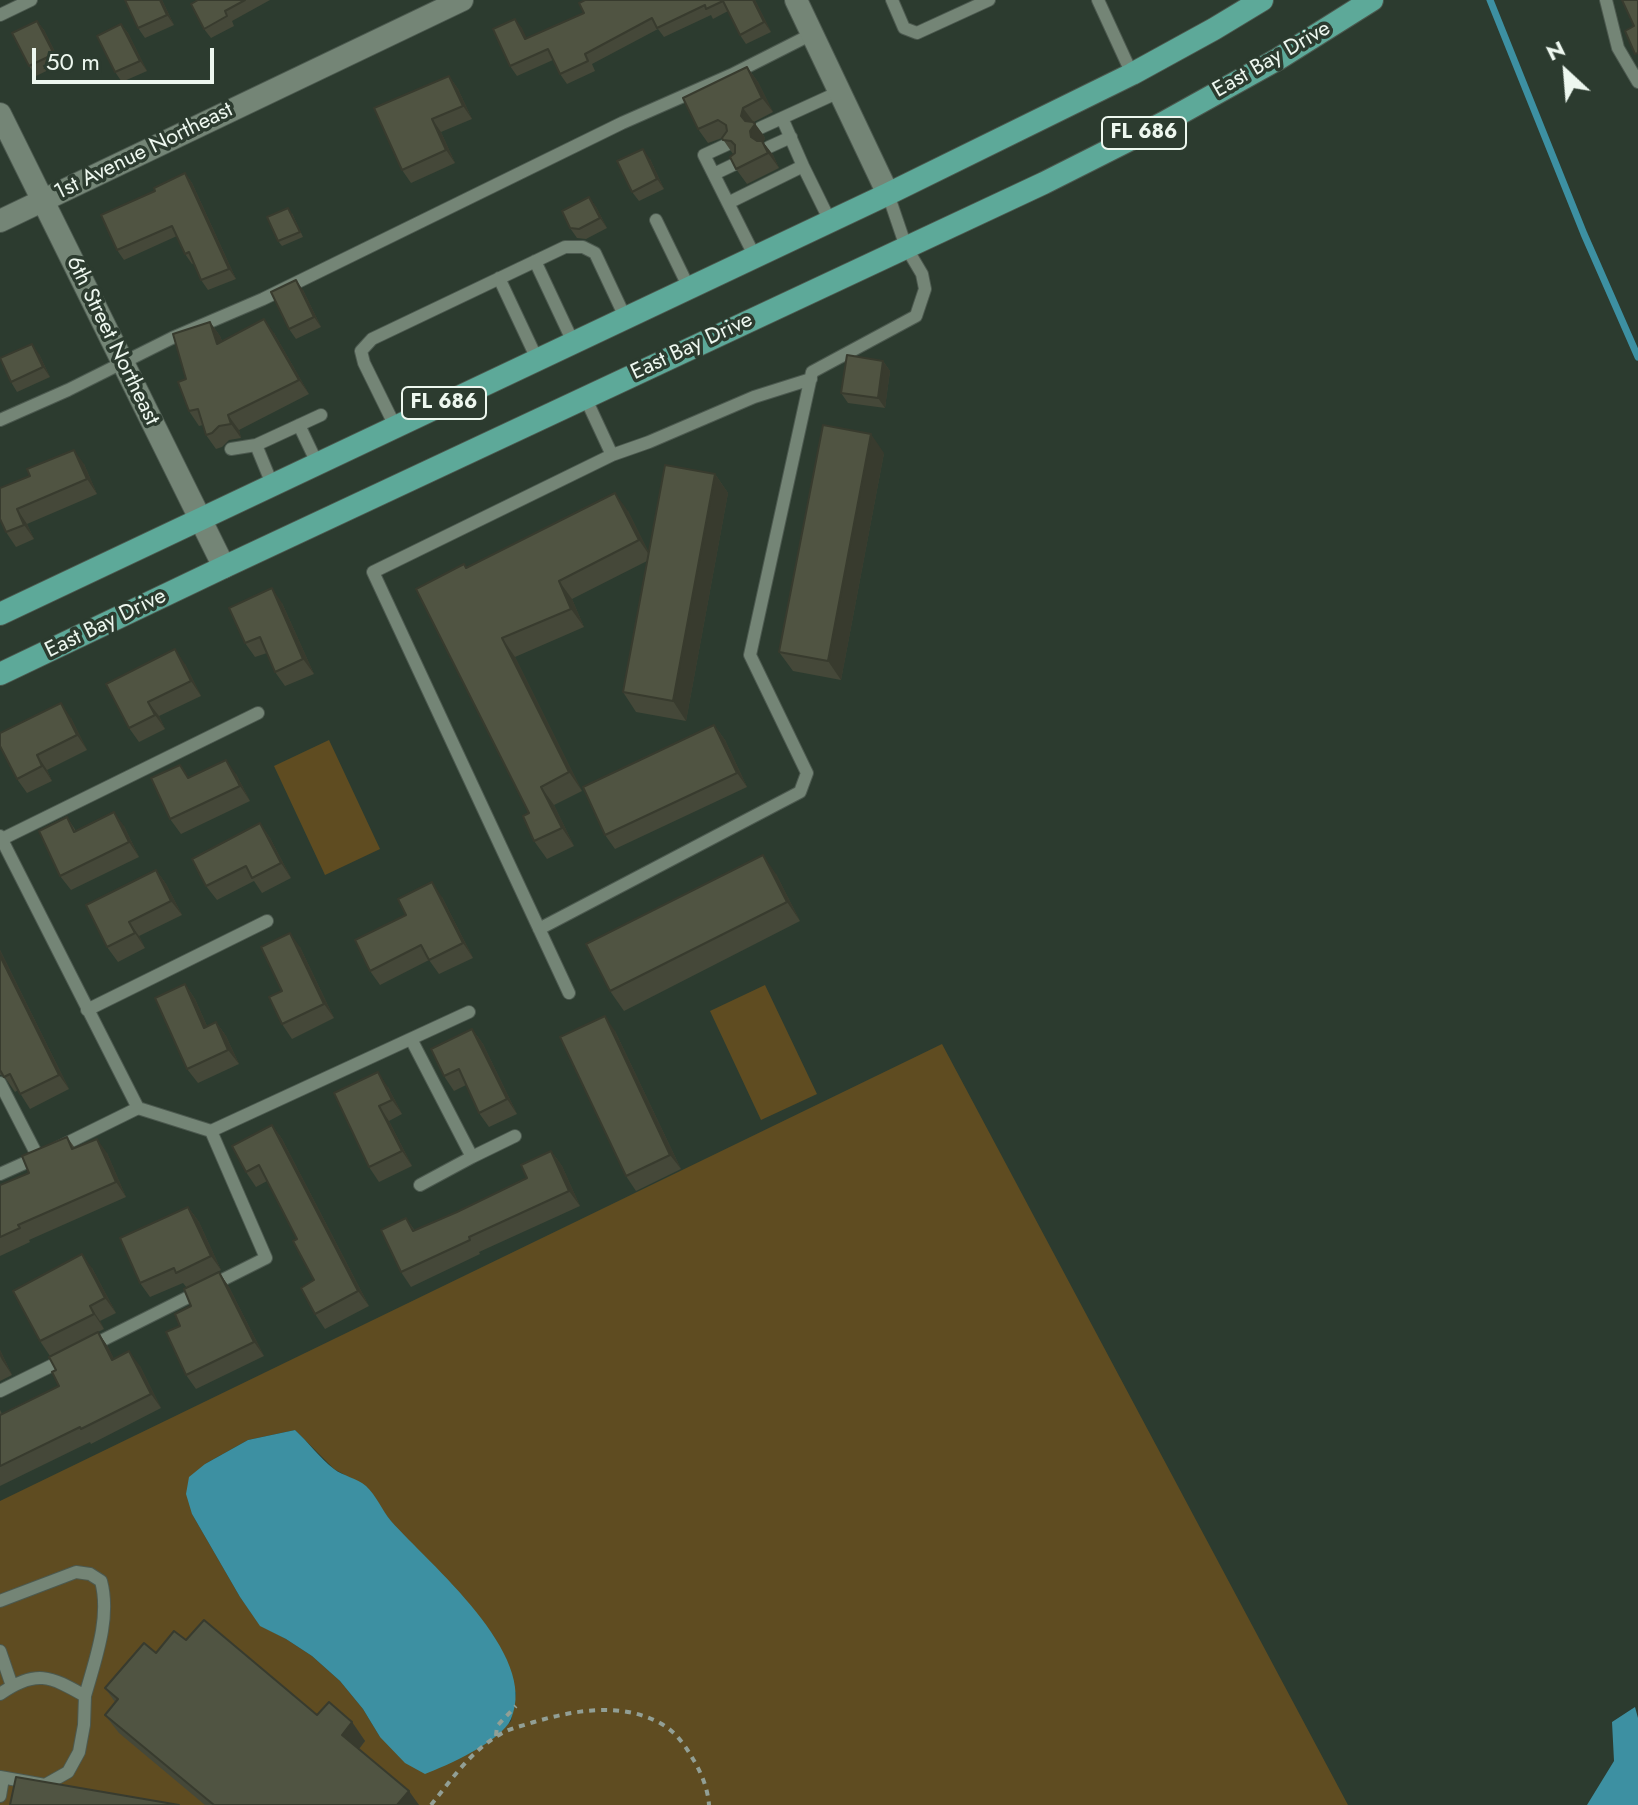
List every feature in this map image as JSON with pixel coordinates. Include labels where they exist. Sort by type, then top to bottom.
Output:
[{"type":"main road","name":"FL 686","points":[[0,614],[888,194],[1132,74],[1262,0]]},
{"type":"main road","name":"East Bay Drive","points":[[0,674],[1044,183],[1163,123],[1278,59],[1372,0]]},
{"type":"street","name":"1st Avenue Northeast","points":[[0,221],[462,0]]},
{"type":"street","points":[[796,0],[888,194]]},
{"type":"street","name":"6th Street Northeast","points":[[0,114],[224,567]]},
{"type":"lane","points":[[0,15],[31,0]]},
{"type":"lane","points":[[892,0],[904,28],[917,33],[989,0]]},
{"type":"lane","points":[[1098,0],[1132,74]]},
{"type":"lane","points":[[1606,0],[1618,48],[1638,82]]},
{"type":"lane","points":[[0,420],[277,292],[812,34]]},
{"type":"lane","points":[[760,128],[839,92]]},
{"type":"lane","points":[[782,118],[830,221]]},
{"type":"lane","points":[[769,147],[791,137]]},
{"type":"lane","points":[[728,144],[704,155],[755,257]]},
{"type":"lane","points":[[714,174],[737,163]]},
{"type":"lane","points":[[728,203],[803,166]]},
{"type":"lane","points":[[539,929],[800,792],[807,773],[750,655],[812,372],[916,316],[925,289],[922,274],[906,247],[888,194]]},
{"type":"lane","points":[[656,220],[689,288]]},
{"type":"lane","points":[[395,426],[361,351],[372,339],[499,278],[565,247],[583,247],[595,253],[625,317]]},
{"type":"lane","points":[[535,261],[573,342]]},
{"type":"lane","points":[[499,278],[537,359]]},
{"type":"lane","points":[[569,993],[373,572],[612,455],[754,397],[811,379]]},
{"type":"lane","points":[[585,397],[612,455]]},
{"type":"lane","points":[[231,449],[256,445],[321,415]]},
{"type":"lane","points":[[299,425],[317,463]]},
{"type":"lane","points":[[256,445],[272,484]]},
{"type":"lane","points":[[138,1108],[1,838],[258,713]]},
{"type":"lane","points":[[87,1010],[267,921]]},
{"type":"lane","points":[[0,1174],[138,1108],[211,1131],[469,1012]]},
{"type":"lane","points":[[411,1039],[472,1157]]},
{"type":"lane","points":[[0,1083],[38,1157]]},
{"type":"lane","points":[[84,1349],[266,1258],[211,1131]]},
{"type":"lane","points":[[420,1185],[515,1136]]},
{"type":"lane","points":[[0,1391],[70,1356]]},
{"type":"lane","points":[[0,1601],[76,1572],[90,1574],[101,1581],[105,1596],[100,1639],[85,1696],[79,1752],[68,1772],[45,1785],[1,1778],[0,1796]]},
{"type":"lane","points":[[0,1651],[12,1686]]},
{"type":"lane","points":[[0,1694],[31,1678],[56,1680],[85,1696]]},
{"type":"path","points":[[496,1736],[497,1726],[516,1706]]},
{"type":"path","points":[[431,1805],[476,1753],[496,1736],[552,1717],[607,1709],[647,1718],[671,1730],[702,1775],[709,1805]]},
{"type":"shaded area","points":[[329,740],[380,849],[325,875],[274,766]]},
{"type":"shaded area","points":[[765,985],[817,1094],[761,1120],[710,1011]]},
{"type":"shaded area","points":[[942,1044],[1348,1805],[0,1805],[0,1501]],"holes":[[[295,1430],[334,1469],[365,1486],[516,1693],[511,1721],[501,1731],[380,1737],[363,1709],[340,1681],[312,1656],[260,1625],[240,1597],[192,1514],[205,1464],[248,1440]]]},
{"type":"water","points":[[295,1430],[334,1469],[370,1490],[391,1521],[476,1612],[496,1639],[510,1667],[516,1694],[511,1719],[506,1727],[472,1752],[425,1774],[405,1763],[380,1737],[363,1709],[340,1681],[312,1656],[260,1626],[192,1514],[186,1494],[189,1477],[205,1464],[248,1440]]},
{"type":"water","points":[[1635,1707],[1638,1718],[1638,1805],[1587,1805],[1614,1761],[1612,1722]]},
{"type":"building","points":[[125,0],[160,0],[167,15],[138,28]]},
{"type":"building","points":[[198,0],[245,0],[225,11],[227,16],[204,29],[191,4]]},
{"type":"building","points":[[585,0],[753,0],[764,22],[740,35],[723,1],[706,9],[705,5],[657,28],[652,18],[585,54],[588,61],[560,74],[548,49],[510,66],[493,29],[515,19],[525,39],[584,13],[579,3]]},
{"type":"building","points":[[1622,0],[1638,0],[1638,53],[1635,54],[1625,31],[1634,26]]},
{"type":"building","points":[[37,21],[54,54],[29,66],[12,33]]},
{"type":"building","points":[[121,24],[140,61],[115,72],[97,36]]},
{"type":"building","points":[[747,67],[762,98],[743,108],[741,116],[755,124],[750,131],[751,137],[762,141],[768,153],[736,169],[730,157],[735,153],[735,145],[722,138],[727,131],[726,125],[718,120],[698,129],[683,98]]},
{"type":"building","points":[[449,76],[463,106],[432,119],[446,150],[402,170],[374,108]]},
{"type":"building","points":[[643,149],[657,179],[632,192],[617,161]]},
{"type":"building","points":[[185,173],[229,269],[201,280],[189,252],[185,254],[172,226],[117,250],[101,215],[155,191],[154,188]]},
{"type":"building","points":[[589,197],[600,218],[579,229],[570,228],[562,211]]},
{"type":"building","points":[[288,208],[300,232],[278,241],[267,217]]},
{"type":"building","points":[[296,280],[314,317],[289,329],[271,292]]},
{"type":"building","points":[[264,319],[299,380],[228,415],[231,424],[219,426],[206,435],[198,409],[189,411],[178,382],[186,379],[173,334],[210,322],[217,344]]},
{"type":"building","points":[[32,344],[43,367],[11,382],[0,358]]},
{"type":"building","points":[[847,355],[883,361],[878,398],[841,393]]},
{"type":"building","points":[[823,425],[871,434],[828,661],[779,652]]},
{"type":"building","points":[[74,450],[87,479],[17,509],[24,525],[6,532],[0,519],[0,488],[30,476],[27,469]]},
{"type":"building","points":[[665,465],[715,474],[673,701],[623,692]]},
{"type":"building","points":[[615,493],[639,540],[559,581],[571,609],[502,638],[569,772],[541,787],[562,828],[534,841],[523,816],[529,813],[416,589],[464,564],[466,568]]},
{"type":"building","points":[[272,588],[303,659],[275,672],[260,637],[245,643],[229,608]]},
{"type":"building","points":[[175,649],[191,681],[148,702],[155,715],[129,728],[106,684]]},
{"type":"building","points":[[61,703],[77,735],[37,755],[42,766],[17,779],[0,746],[0,733]]},
{"type":"building","points":[[714,725],[737,773],[605,835],[583,787]]},
{"type":"building","points":[[226,760],[240,786],[170,819],[151,778],[180,765],[188,778]]},
{"type":"building","points":[[114,812],[129,842],[60,876],[39,831],[67,817],[74,832]]},
{"type":"building","points":[[260,823],[281,863],[252,878],[246,866],[206,886],[192,859]]},
{"type":"building","points":[[763,855],[787,902],[610,991],[586,944]]},
{"type":"building","points":[[156,870],[171,901],[129,922],[135,933],[107,947],[86,905]]},
{"type":"building","points":[[432,882],[463,943],[429,960],[421,945],[370,971],[355,940],[406,915],[398,899]]},
{"type":"building","points":[[290,933],[324,1004],[282,1024],[269,997],[282,991],[261,947]]},
{"type":"building","points":[[0,956],[59,1075],[20,1094],[10,1074],[4,1077],[0,1070]]},
{"type":"building","points":[[185,984],[204,1028],[216,1022],[228,1050],[187,1069],[155,998]]},
{"type":"building","points":[[605,1016],[670,1155],[626,1176],[560,1037]]},
{"type":"building","points":[[472,1029],[507,1099],[479,1113],[459,1069],[444,1076],[431,1049]]},
{"type":"building","points":[[378,1072],[392,1100],[379,1106],[402,1151],[369,1167],[334,1093]]},
{"type":"building","points":[[272,1125],[358,1291],[315,1314],[301,1288],[314,1280],[293,1241],[297,1239],[259,1165],[246,1172],[232,1146]]},
{"type":"building","points":[[67,1137],[72,1149],[97,1139],[116,1182],[18,1225],[20,1228],[0,1237],[0,1185],[29,1173],[22,1156]]},
{"type":"building","points":[[551,1151],[569,1191],[401,1272],[381,1230],[406,1218],[413,1231],[457,1212],[527,1178],[521,1165]]},
{"type":"building","points":[[188,1207],[211,1256],[176,1273],[174,1268],[140,1283],[120,1238]]},
{"type":"building","points":[[82,1254],[105,1298],[90,1306],[94,1314],[40,1341],[13,1291]]},
{"type":"building","points":[[219,1272],[254,1342],[186,1375],[166,1332],[180,1326],[175,1314],[191,1306],[184,1289]]},
{"type":"building","points":[[98,1332],[112,1360],[129,1351],[151,1394],[0,1466],[0,1415],[59,1386],[49,1357]]},
{"type":"building","points":[[204,1620],[317,1715],[329,1702],[352,1722],[342,1735],[409,1791],[397,1805],[214,1805],[105,1715],[118,1699],[105,1688],[144,1643],[156,1653],[174,1631],[186,1640]]},
{"type":"building","points":[[16,1777],[179,1805],[10,1805]]},
{"type":"waterway","points":[[1490,0],[1584,234],[1638,357]]}]
